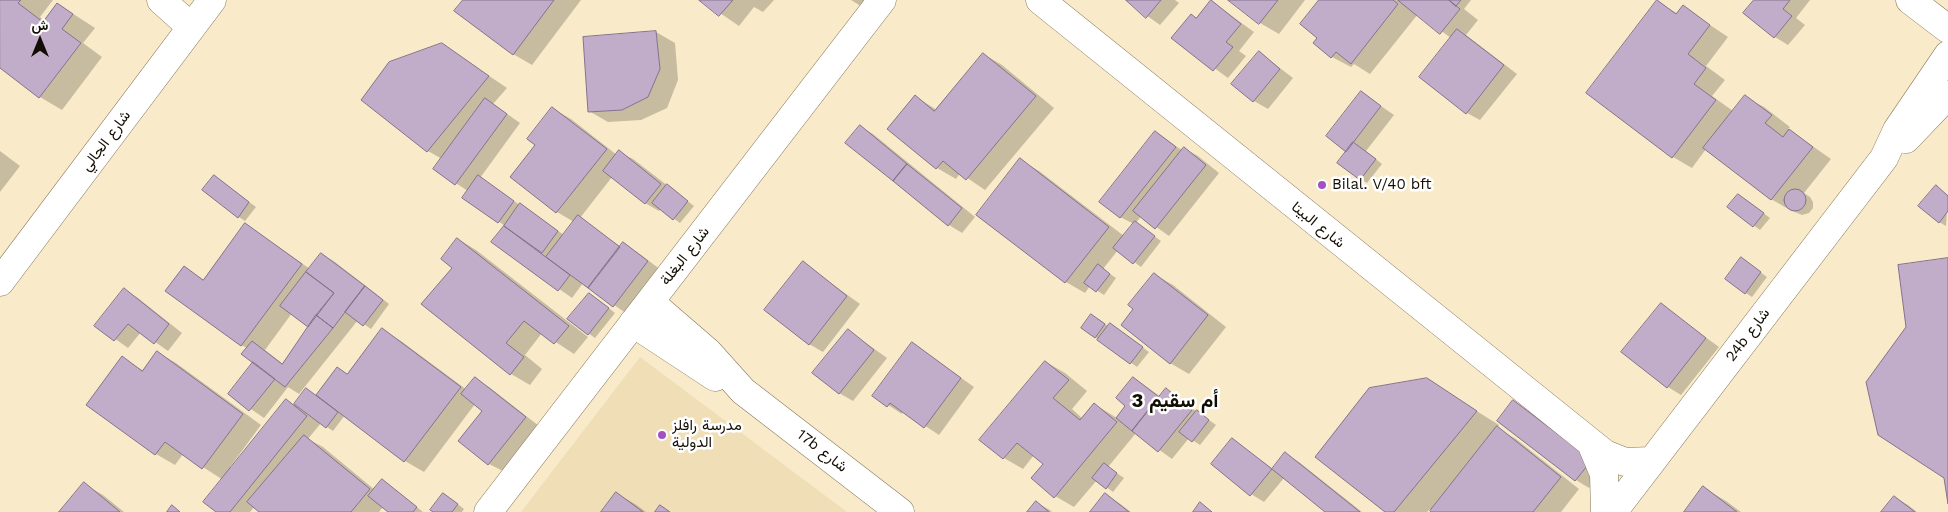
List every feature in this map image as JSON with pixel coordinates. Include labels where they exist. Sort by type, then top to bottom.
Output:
[{"type":"street","points":[[161,0],[191,27]]},
{"type":"street","name":"شارع البغلة","points":[[488,512],[882,0]]},
{"type":"street","points":[[1910,0],[1948,29]]},
{"type":"street","name":"شارع الجالي","points":[[0,282],[191,27],[206,2]]},
{"type":"street","name":"شارع البيتا","points":[[1038,2],[1591,444],[1605,454],[1620,460],[1635,463],[1651,461]]},
{"type":"street","name":"24b شارع","points":[[1884,158],[1897,130],[1948,55]]},
{"type":"street","name":"24b شارع","points":[[1612,512],[1884,158],[1916,130],[1948,95]]},
{"type":"street","name":"17b شارع","points":[[650,302],[708,352],[743,391],[900,512]]},
{"type":"street","name":"17b شارع","points":[[633,323],[715,377],[743,391]]},
{"type":"street","name":"شارع البيتا","points":[[1591,444],[1604,474],[1605,512]]},
{"type":"shaded area","name":"مدرسة رافلز الدولية","points":[[640,357],[847,512],[521,512]]},
{"type":"building","points":[[0,0],[21,0],[18,3],[43,22],[57,3],[73,14],[62,29],[81,43],[39,98],[0,68]]},
{"type":"building","points":[[463,0],[554,0],[513,55],[454,11]]},
{"type":"building","points":[[699,0],[733,0],[719,16]]},
{"type":"building","points":[[1126,0],[1161,0],[1146,18]]},
{"type":"building","points":[[1211,0],[1241,24],[1226,42],[1233,47],[1213,71],[1171,38],[1191,14],[1196,18]]},
{"type":"building","points":[[1228,0],[1278,0],[1259,24]]},
{"type":"building","points":[[1319,0],[1393,0],[1398,4],[1351,64],[1336,52],[1331,58],[1313,43],[1317,38],[1300,24]]},
{"type":"building","points":[[1398,0],[1449,0],[1460,9],[1440,34]]},
{"type":"building","points":[[1449,0],[1461,0],[1456,6]]},
{"type":"building","points":[[1657,0],[1676,14],[1683,5],[1710,25],[1688,54],[1706,68],[1694,84],[1716,100],[1672,158],[1586,93]]},
{"type":"building","points":[[1754,0],[1790,0],[1783,9],[1792,16],[1774,38],[1743,13]]},
{"type":"building","points":[[1457,29],[1504,65],[1466,114],[1419,77]]},
{"type":"building","points":[[656,31],[660,69],[648,97],[622,110],[588,112],[583,37]]},
{"type":"building","points":[[442,43],[489,76],[427,152],[361,100],[389,62]]},
{"type":"building","points":[[1259,51],[1280,69],[1253,102],[1231,84]]},
{"type":"building","points":[[983,53],[1036,96],[966,180],[943,161],[936,169],[887,129],[915,95],[934,111]]},
{"type":"building","points":[[1361,91],[1381,106],[1346,152],[1326,136]]},
{"type":"building","points":[[1745,95],[1772,115],[1765,123],[1783,137],[1789,129],[1813,147],[1771,200],[1703,148]]},
{"type":"building","points":[[485,98],[507,114],[455,185],[433,169]]},
{"type":"building","points":[[552,107],[607,149],[556,213],[510,177],[535,145],[527,139]]},
{"type":"building","points":[[860,125],[907,164],[893,181],[845,143]]},
{"type":"building","points":[[1155,131],[1176,147],[1120,218],[1099,202]]},
{"type":"building","points":[[1353,142],[1376,159],[1360,180],[1337,163]]},
{"type":"building","points":[[1184,147],[1206,165],[1155,229],[1133,211]]},
{"type":"building","points":[[619,150],[661,184],[645,204],[603,171]]},
{"type":"building","points":[[1020,158],[1109,227],[1065,283],[976,215]]},
{"type":"building","points":[[907,164],[962,208],[948,226],[893,181]]},
{"type":"building","points":[[214,175],[249,202],[238,218],[202,190]]},
{"type":"building","points":[[478,175],[514,201],[498,223],[462,198]]},
{"type":"building","points":[[667,184],[688,201],[673,220],[652,203]]},
{"type":"building","points":[[1936,185],[1948,196],[1948,211],[1939,223],[1918,206]]},
{"type":"building","points":[[1795,189],[1803,192],[1806,200],[1803,208],[1795,211],[1787,208],[1784,200],[1787,192]]},
{"type":"building","points":[[1738,194],[1764,213],[1753,227],[1727,207]]},
{"type":"building","points":[[520,203],[558,231],[542,253],[504,226]]},
{"type":"building","points":[[578,215],[620,247],[588,288],[546,257]]},
{"type":"building","points":[[1135,221],[1155,236],[1133,264],[1113,248]]},
{"type":"building","points":[[245,223],[302,264],[241,346],[165,291],[184,266],[203,280]]},
{"type":"building","points":[[504,226],[570,275],[558,291],[491,242]]},
{"type":"building","points":[[457,238],[569,326],[554,344],[524,321],[506,343],[524,357],[510,375],[421,304],[452,268],[441,259]]},
{"type":"building","points":[[623,242],[648,261],[613,307],[588,288]]},
{"type":"building","points":[[321,253],[365,286],[333,328],[316,315],[334,293],[306,272]]},
{"type":"building","points":[[1741,257],[1761,272],[1745,294],[1725,279]]},
{"type":"building","points":[[1948,258],[1948,504],[1944,478],[1878,435],[1866,382],[1906,327],[1898,265]]},
{"type":"building","points":[[803,261],[847,296],[809,345],[764,310]]},
{"type":"building","points":[[1098,264],[1110,274],[1096,292],[1084,283]]},
{"type":"building","points":[[306,272],[334,293],[308,327],[280,306]]},
{"type":"building","points":[[1154,273],[1208,315],[1170,364],[1121,325],[1133,309],[1128,305]]},
{"type":"building","points":[[365,286],[383,300],[363,326],[345,312]]},
{"type":"building","points":[[124,288],[169,324],[154,344],[128,324],[114,341],[94,326]]},
{"type":"building","points":[[589,293],[609,308],[588,335],[567,319]]},
{"type":"building","points":[[1661,303],[1706,338],[1667,388],[1621,352]]},
{"type":"building","points":[[1091,314],[1105,324],[1095,338],[1081,328]]},
{"type":"building","points":[[316,315],[333,328],[285,387],[241,354],[252,341],[282,364]]},
{"type":"building","points":[[1110,323],[1143,347],[1130,364],[1097,340]]},
{"type":"building","points":[[382,328],[461,387],[404,462],[316,395],[337,367],[347,374]]},
{"type":"building","points":[[848,329],[874,350],[839,394],[812,373]]},
{"type":"building","points":[[912,342],[961,378],[924,428],[890,403],[887,407],[872,396]]},
{"type":"building","points":[[157,351],[243,414],[202,469],[165,442],[155,455],[86,405],[122,356],[142,371]]},
{"type":"building","points":[[1045,361],[1069,380],[1053,398],[1080,420],[1094,403],[1117,422],[1054,498],[1031,478],[1043,464],[1017,443],[1003,459],[979,440]]},
{"type":"building","points":[[253,362],[275,379],[249,411],[228,394]]},
{"type":"building","points":[[475,377],[526,417],[488,465],[458,441],[482,411],[461,394]]},
{"type":"building","points":[[1133,377],[1159,397],[1132,431],[1116,418],[1125,406],[1116,398]]},
{"type":"building","points":[[1427,378],[1477,411],[1394,512],[1385,512],[1315,457],[1369,388]]},
{"type":"building","points":[[306,388],[338,412],[326,428],[294,404]]},
{"type":"building","points":[[1166,388],[1192,410],[1158,452],[1132,431]]},
{"type":"building","points":[[286,399],[307,416],[230,512],[216,512],[203,502]]},
{"type":"building","points":[[1513,400],[1592,460],[1575,481],[1497,421]]},
{"type":"building","points":[[1197,410],[1209,420],[1192,442],[1179,432]]},
{"type":"building","points":[[1497,426],[1561,477],[1533,512],[1431,512],[1430,511]]},
{"type":"building","points":[[304,435],[370,489],[351,512],[259,512],[247,502]]},
{"type":"building","points":[[1232,438],[1272,469],[1250,496],[1211,464]]},
{"type":"building","points":[[1285,452],[1360,512],[1325,512],[1272,469]]},
{"type":"building","points":[[1104,463],[1117,473],[1106,489],[1092,478]]},
{"type":"building","points":[[382,479],[417,507],[413,512],[388,512],[368,496]]},
{"type":"building","points":[[84,482],[120,512],[59,512]]},
{"type":"building","points":[[1703,486],[1737,512],[1684,512]]},
{"type":"building","points":[[616,492],[643,512],[601,512]]},
{"type":"building","points":[[443,493],[458,504],[452,512],[433,512],[430,510]]},
{"type":"building","points":[[1105,493],[1129,512],[1090,512]]},
{"type":"building","points":[[1894,496],[1915,512],[1881,512]]},
{"type":"building","points":[[1036,501],[1049,512],[1027,512]]},
{"type":"building","points":[[1200,502],[1212,512],[1193,512]]},
{"type":"building","points":[[172,505],[180,512],[167,512]]},
{"type":"building","points":[[660,505],[670,512],[655,512]]},
{"type":"place","name":"Bilal. V/40 bft","points":[[1322,185]]},
{"type":"place","name":"مدرسة رافلز الدولية","points":[[662,435]]},
{"type":"district","name":"أم سقيم 3","points":[[1175,401]]}]
